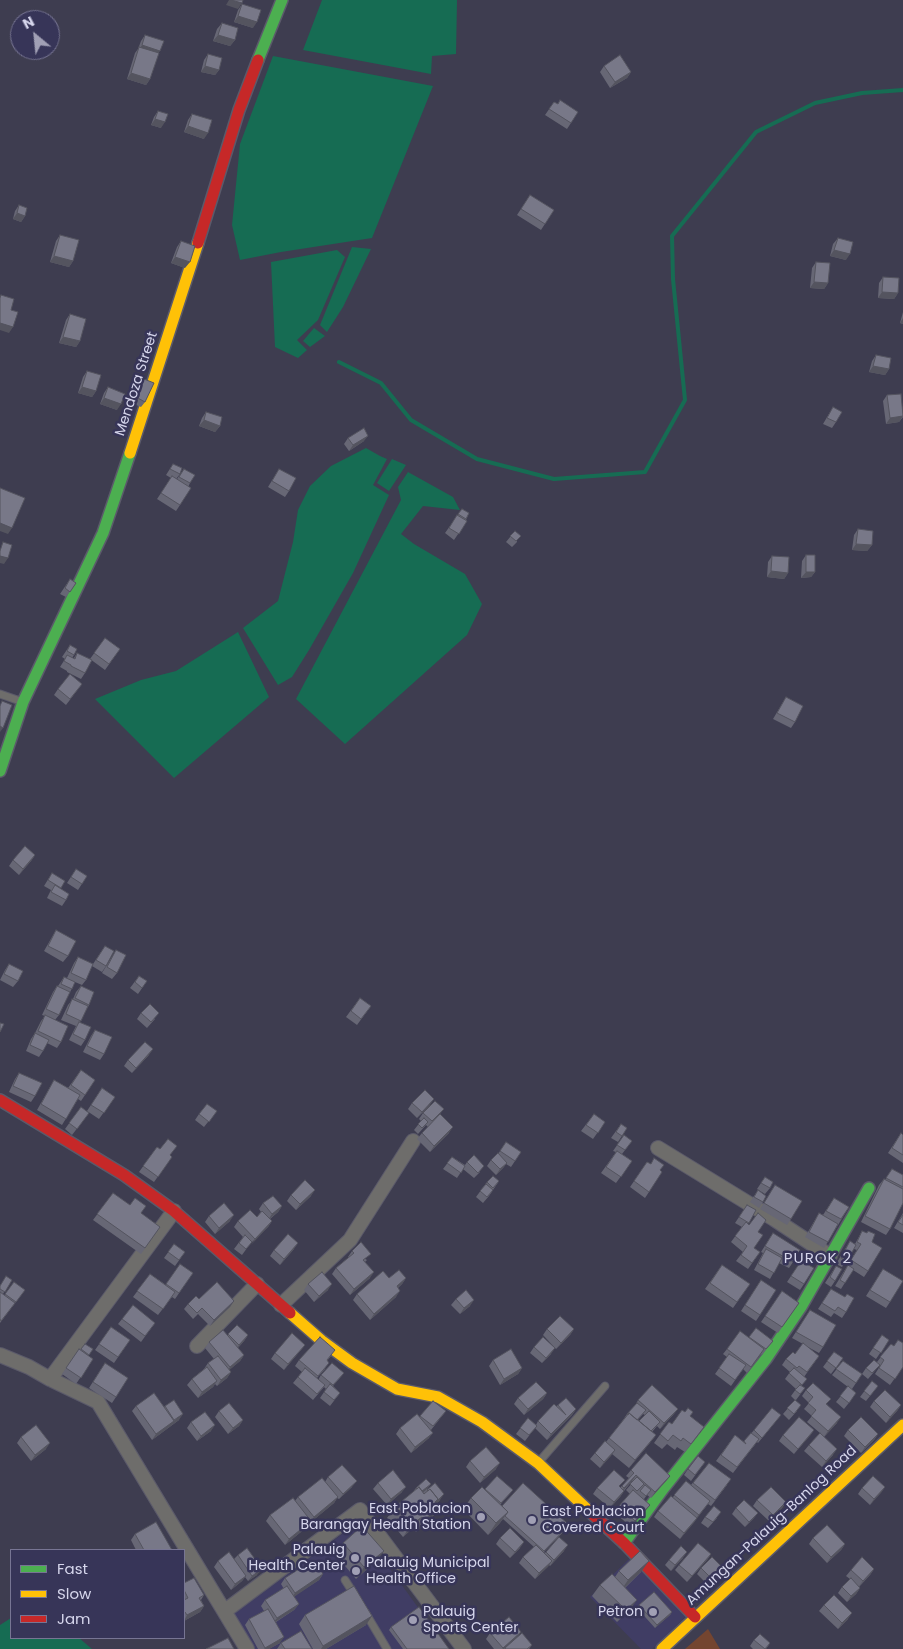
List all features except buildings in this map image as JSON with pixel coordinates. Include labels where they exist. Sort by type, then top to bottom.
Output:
[{"type":"street","name":"Mendoza Street","points":[[0,770],[23,702],[103,533],[163,353],[239,110],[282,0]]},
{"type":"street","points":[[0,1100],[124,1175],[174,1211],[322,1341],[352,1363],[397,1390],[438,1397],[482,1422],[538,1463],[624,1543],[696,1617]]},
{"type":"street","points":[[281,1305],[350,1240],[413,1142]]},
{"type":"street","points":[[658,1148],[774,1219],[830,1256]]},
{"type":"street","points":[[624,1543],[663,1488],[766,1359],[801,1307],[846,1224],[869,1188]]},
{"type":"street","points":[[50,1379],[174,1211]]},
{"type":"street","points":[[197,1346],[257,1284]]},
{"type":"street","points":[[0,1355],[29,1367],[98,1402],[248,1649]]},
{"type":"street","name":"Amungan-Palauig-Banlog Road","points":[[662,1649],[903,1425]]},
{"type":"street","points":[[226,1611],[360,1510],[464,1649]]},
{"type":"lane","points":[[0,694],[23,702]]},
{"type":"lane","points":[[538,1463],[605,1386]]},
{"type":"lane","points":[[345,1580],[387,1649]]},
{"type":"shaded area","points":[[322,0],[457,0],[456,54],[432,56],[431,74],[303,50]]},
{"type":"shaded area","points":[[273,56],[433,86],[372,238],[240,260],[232,225],[240,144]]},
{"type":"shaded area","points":[[352,247],[371,249],[343,307],[327,332],[320,325]]},
{"type":"shaded area","points":[[337,250],[345,257],[318,320],[297,340],[307,350],[298,358],[275,347],[271,262]]},
{"type":"shaded area","points":[[314,328],[325,336],[310,347],[303,341]]},
{"type":"shaded area","points":[[366,448],[387,459],[373,485],[389,495],[353,573],[309,650],[292,677],[278,685],[243,628],[278,601],[293,542],[298,510],[310,486],[331,466]]},
{"type":"shaded area","points":[[392,459],[406,465],[389,491],[377,483]]},
{"type":"shaded area","points":[[408,472],[453,497],[460,510],[423,506],[401,534],[414,544],[465,574],[482,604],[467,635],[345,744],[296,699],[401,500],[398,487]]},
{"type":"shaded area","points":[[238,632],[269,697],[174,778],[95,699],[141,680],[176,671]]},
{"type":"shaded area","points":[[357,1523],[448,1649],[255,1649],[234,1614]]},
{"type":"shaded area","points":[[630,1558],[687,1615],[652,1649],[641,1649],[590,1597]]},
{"type":"shaded area","points":[[10,1619],[10,1639],[80,1639],[92,1649],[0,1649],[0,1625]]},
{"type":"shaded area","points":[[708,1629],[720,1649],[685,1649]]},
{"type":"waterway","points":[[339,362],[381,383],[411,420],[477,459],[554,479],[645,472],[685,400],[673,279],[672,236],[756,132],[815,103],[862,93],[903,90]]},
{"type":"traffic: fast","points":[[258,60],[282,0]]},
{"type":"traffic: fast","points":[[0,771],[23,702],[103,533],[130,453]]},
{"type":"traffic: fast","points":[[624,1543],[663,1489],[766,1359],[801,1307],[869,1188]]},
{"type":"traffic: slow","points":[[130,453],[198,243]]},
{"type":"traffic: slow","points":[[290,1313],[322,1341],[352,1363],[397,1389],[438,1397],[482,1422],[538,1463],[589,1511]]},
{"type":"traffic: slow","points":[[662,1649],[903,1425]]},
{"type":"traffic: jam","points":[[198,243],[239,110],[258,60]]},
{"type":"traffic: jam","points":[[0,1100],[124,1175],[174,1211],[290,1313]]},
{"type":"traffic: jam","points":[[589,1511],[624,1543],[695,1617]]},
{"type":"place","name":"East Poblacion Barangay Health Station","points":[[481,1517]]},
{"type":"place","name":"East Poblacion Covered Court","points":[[532,1520]]},
{"type":"place","name":"Palauig Health Center","points":[[355,1558]]},
{"type":"place","name":"Palauig Municipal Health Office","points":[[356,1571]]},
{"type":"place","name":"Petron","points":[[653,1612]]},
{"type":"place","name":"Palauig Sports Center","points":[[413,1620]]},
{"type":"district","name":"PUROK 2","points":[[818,1259]]}]
